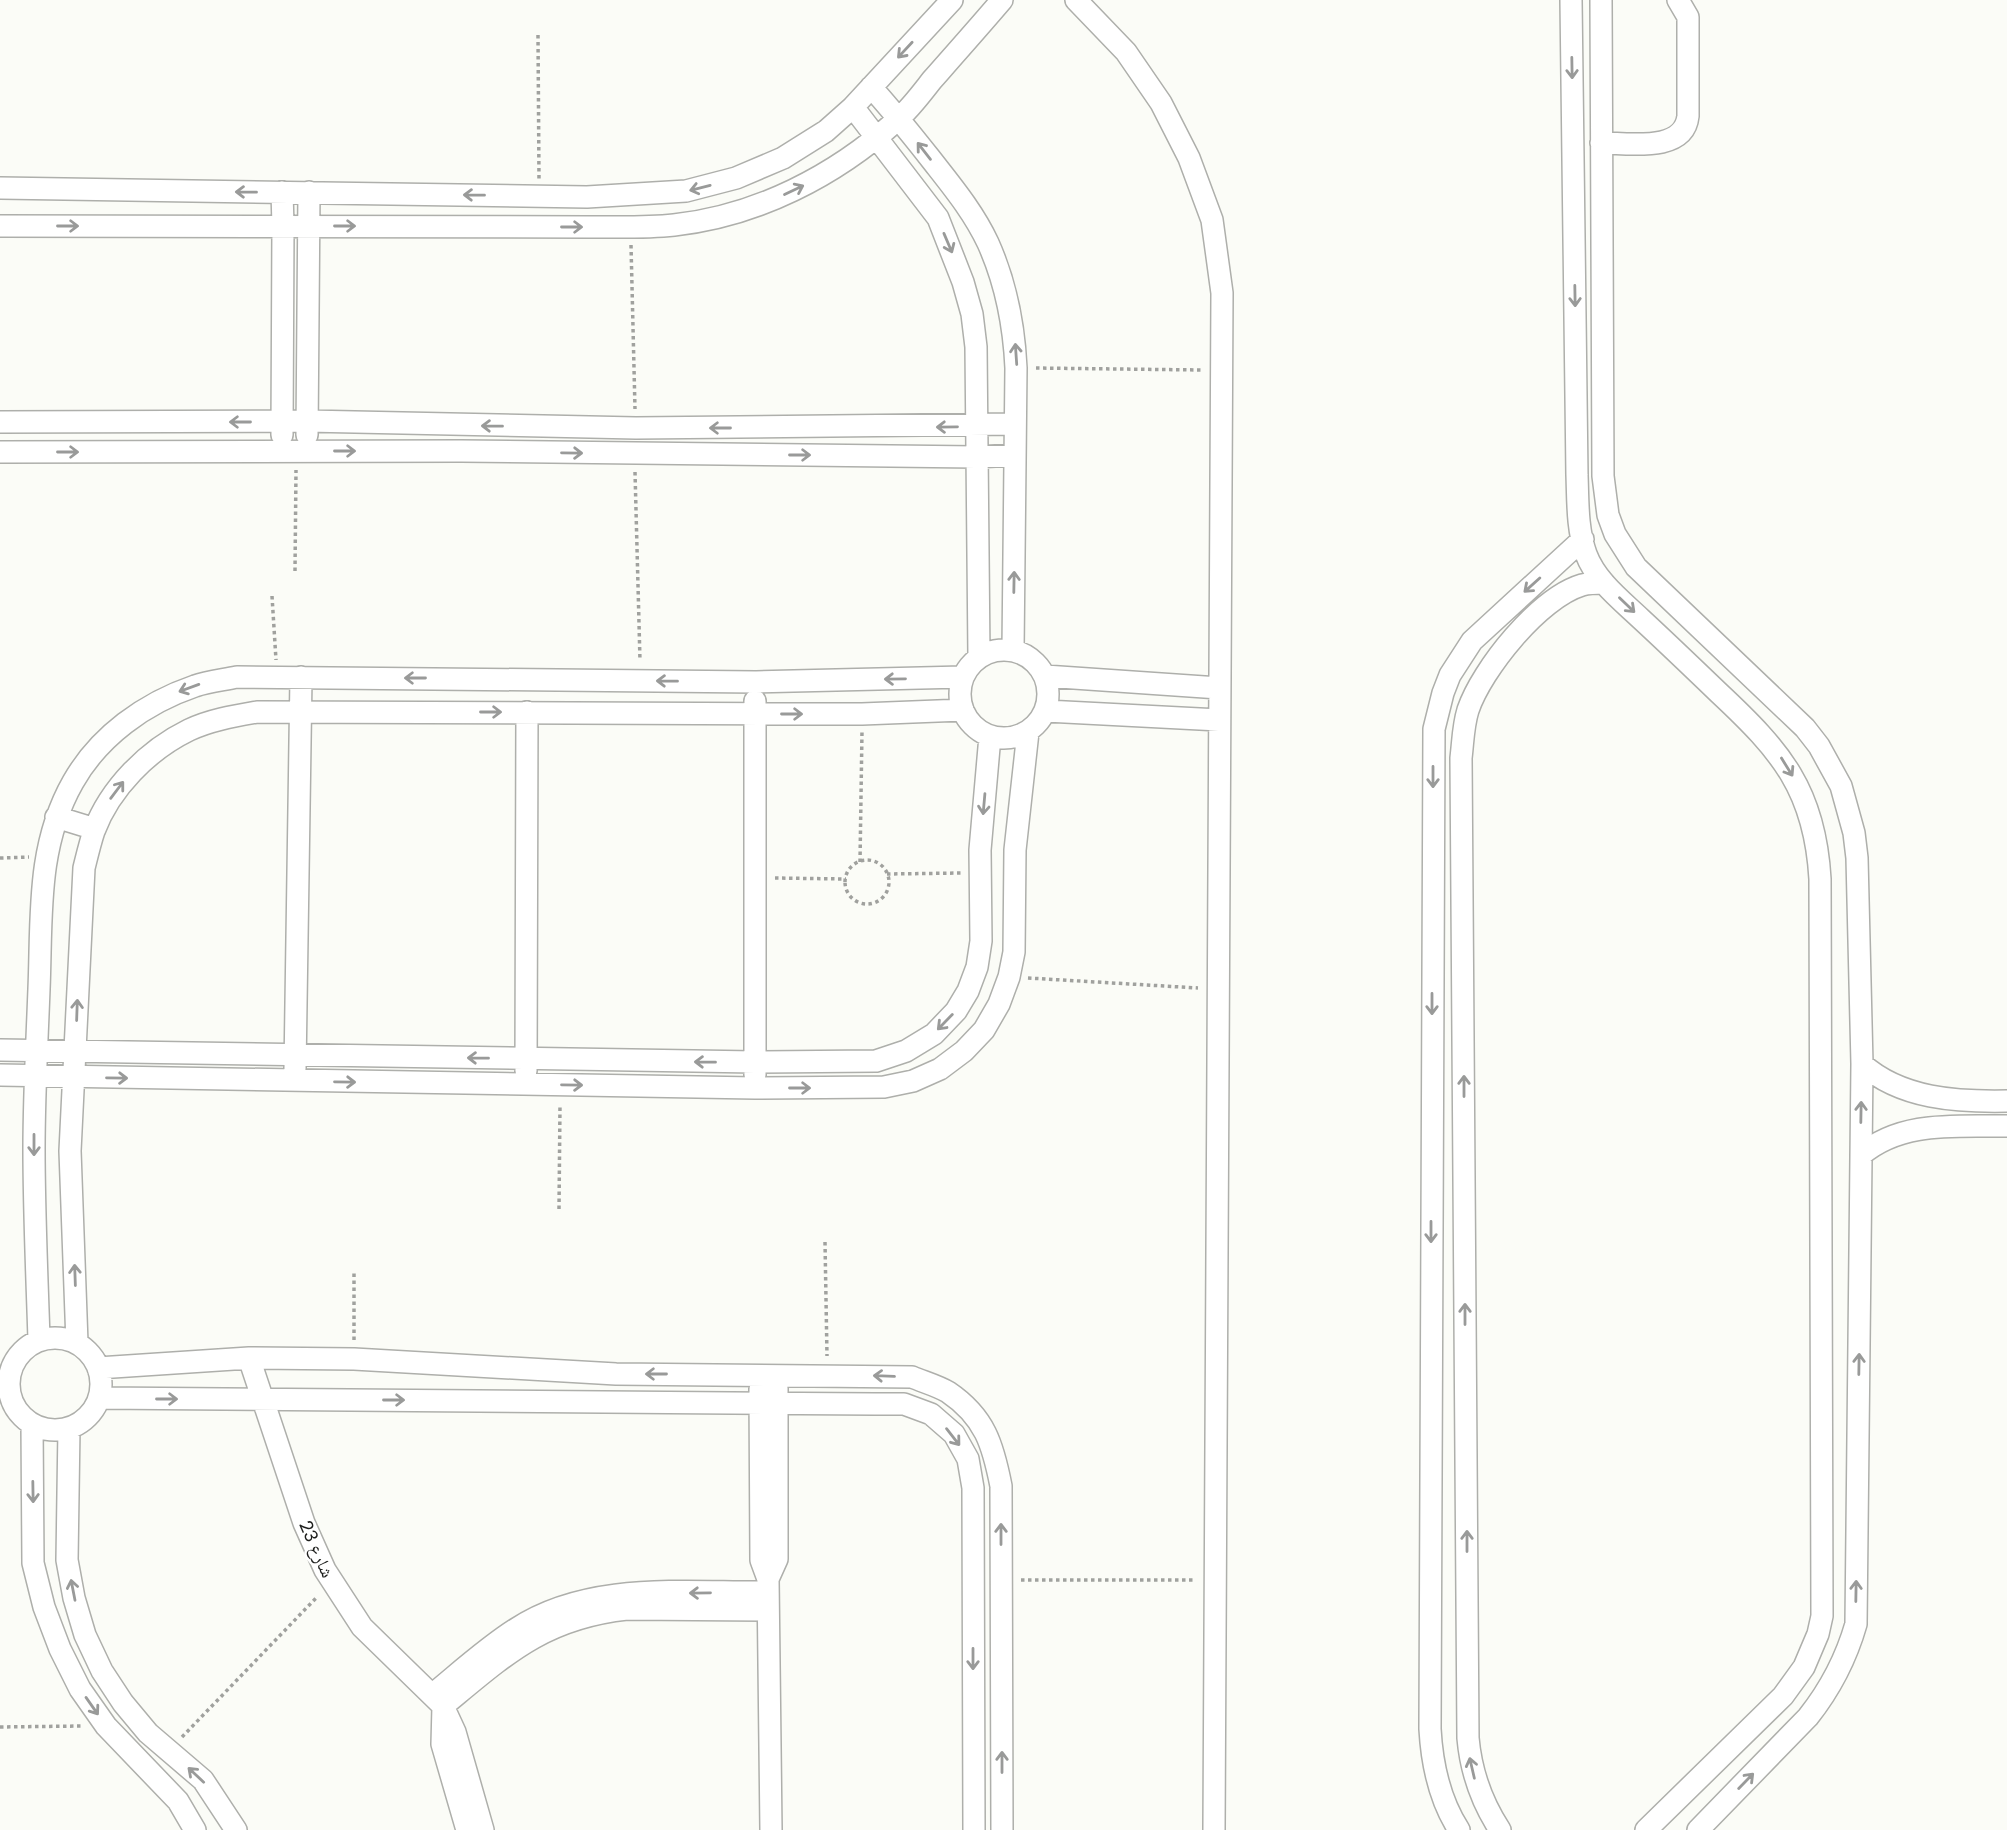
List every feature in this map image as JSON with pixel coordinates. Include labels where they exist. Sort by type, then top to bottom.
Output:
[{"type":"street","points":[[0,188],[624,196],[687,191],[736,178],[783,158],[825,131],[853,107],[951,0]]},
{"type":"street","points":[[0,226],[631,227],[706,220],[758,206],[797,189],[834,168],[878,136],[899,119],[1002,0]]},
{"type":"street","points":[[1076,0],[1126,52],[1161,103],[1189,158],[1212,220],[1222,293],[1214,1830]]},
{"type":"street","points":[[1571,0],[1578,514],[1586,554],[1604,583],[1749,721],[1780,755],[1810,815],[1819,858],[1820,879],[1822,1616],[1818,1634],[1804,1667],[1783,1696],[1646,1830]]},
{"type":"street","points":[[1601,0],[1603,476],[1608,515],[1615,534],[1636,567],[1805,727],[1825,755],[1841,786],[1854,833],[1857,858],[1862,1065],[1856,1624],[1844,1659],[1824,1697],[1808,1717],[1698,1830]]},
{"type":"street","points":[[1601,143],[1666,142],[1677,137],[1685,128],[1688,116],[1689,16],[1678,0]]},
{"type":"street","points":[[871,87],[953,185],[987,241],[1009,303],[1016,368],[1013,650]]},
{"type":"street","points":[[853,107],[878,136],[937,218],[963,282],[972,314],[976,347],[979,657]]},
{"type":"street","points":[[282,192],[282,421],[295,451]]},
{"type":"street","points":[[295,451],[307,421],[309,192]]},
{"type":"street","points":[[0,422],[307,421],[636,428],[1015,424]]},
{"type":"street","points":[[0,452],[295,451],[976,457],[1015,455]]},
{"type":"street","points":[[1459,1830],[1438,1786],[1430,1729],[1434,729],[1450,675],[1472,641],[1583,539]]},
{"type":"street","points":[[1500,1830],[1482,1799],[1475,1779],[1468,1738],[1461,758],[1464,728],[1476,691],[1507,647],[1535,616],[1566,593],[1582,585],[1604,583]]},
{"type":"street","points":[[1001,649],[1013,650],[1032,660],[1045,676],[1049,688],[1046,712],[1028,732],[1016,737],[990,736],[973,725],[963,710],[960,688],[969,666],[979,657],[1001,649]]},
{"type":"street","points":[[1045,676],[1219,688]]},
{"type":"street","points":[[39,1340],[34,1077],[45,857],[56,817],[73,781],[97,749],[126,722],[160,700],[197,685],[237,677],[756,681],[963,677]]},
{"type":"street","points":[[295,1081],[300,677]]},
{"type":"street","points":[[444,678],[444,712]]},
{"type":"street","points":[[755,1088],[756,681]]},
{"type":"street","points":[[77,1343],[70,1152],[84,868],[95,829],[111,798],[133,771],[159,747],[189,730],[223,718],[257,712],[862,714],[963,710]]},
{"type":"street","points":[[526,1085],[527,712]]},
{"type":"street","points":[[1046,712],[1219,720]]},
{"type":"street","points":[[0,1075],[755,1088],[884,1087],[913,1081],[940,1069],[964,1051],[999,1004],[1010,977],[1014,952],[1015,850],[1028,732]]},
{"type":"street","points":[[0,1050],[755,1062],[876,1061],[906,1051],[934,1034],[956,1011],[968,991],[977,967],[981,941],[980,850],[990,736]]},
{"type":"street","points":[[56,817],[95,829]]},
{"type":"street","points":[[43,907],[81,908]]},
{"type":"street","points":[[1862,1065],[1887,1083],[1917,1094],[2007,1101]]},
{"type":"street","points":[[1861,1154],[1884,1139],[1911,1129],[2007,1126]]},
{"type":"street","points":[[58,1338],[77,1343],[93,1358],[98,1368],[101,1386],[99,1398],[87,1416],[69,1428],[46,1429],[32,1424],[14,1405],[4,1386],[9,1375],[9,1356],[39,1340],[58,1338]]},
{"type":"street","points":[[98,1368],[249,1358],[354,1359],[616,1374],[912,1377],[947,1391],[976,1416],[994,1449],[1001,1486],[1002,1830]]},
{"type":"street","name":"شارع 23","points":[[249,1358],[304,1523],[332,1582],[362,1627],[437,1701]]},
{"type":"street","points":[[769,1375],[761,1560],[768,1594],[771,1830]]},
{"type":"street","points":[[99,1398],[904,1404],[931,1415],[954,1434],[968,1459],[973,1488],[974,1830]]},
{"type":"street","points":[[32,1424],[33,1563],[44,1607],[80,1689],[106,1726],[178,1801],[195,1830]]},
{"type":"street","points":[[69,1428],[67,1560],[85,1635],[102,1671],[123,1703],[148,1733],[203,1780],[236,1830]]},
{"type":"street","points":[[437,1701],[527,1639],[546,1629],[585,1616],[768,1594]]},
{"type":"street","points":[[437,1701],[442,1744],[467,1830]]},
{"type":"street","points":[[437,1701],[455,1732],[483,1830]]},
{"type":"path","points":[[538,35],[539,195]]},
{"type":"path","points":[[631,227],[636,428]]},
{"type":"path","points":[[1016,368],[1221,370]]},
{"type":"path","points":[[295,451],[295,571]]},
{"type":"path","points":[[635,454],[641,680]]},
{"type":"path","points":[[272,596],[277,676]]},
{"type":"path","points":[[860,862],[862,714]]},
{"type":"path","points":[[0,858],[45,857]]},
{"type":"path","points":[[866,860],[878,863],[887,874],[888,889],[878,901],[870,904],[863,904],[848,892],[846,879],[849,871],[860,862],[866,860]]},
{"type":"path","points":[[887,874],[980,873]]},
{"type":"path","points":[[755,877],[846,879]]},
{"type":"path","points":[[1010,977],[1218,989]]},
{"type":"path","points":[[559,1209],[560,1085]]},
{"type":"path","points":[[825,1242],[827,1376]]},
{"type":"path","points":[[354,1271],[354,1359]]},
{"type":"path","points":[[1001,1580],[1215,1580]]},
{"type":"path","points":[[169,1751],[332,1582]]},
{"type":"path","points":[[0,1727],[106,1726]]}]
